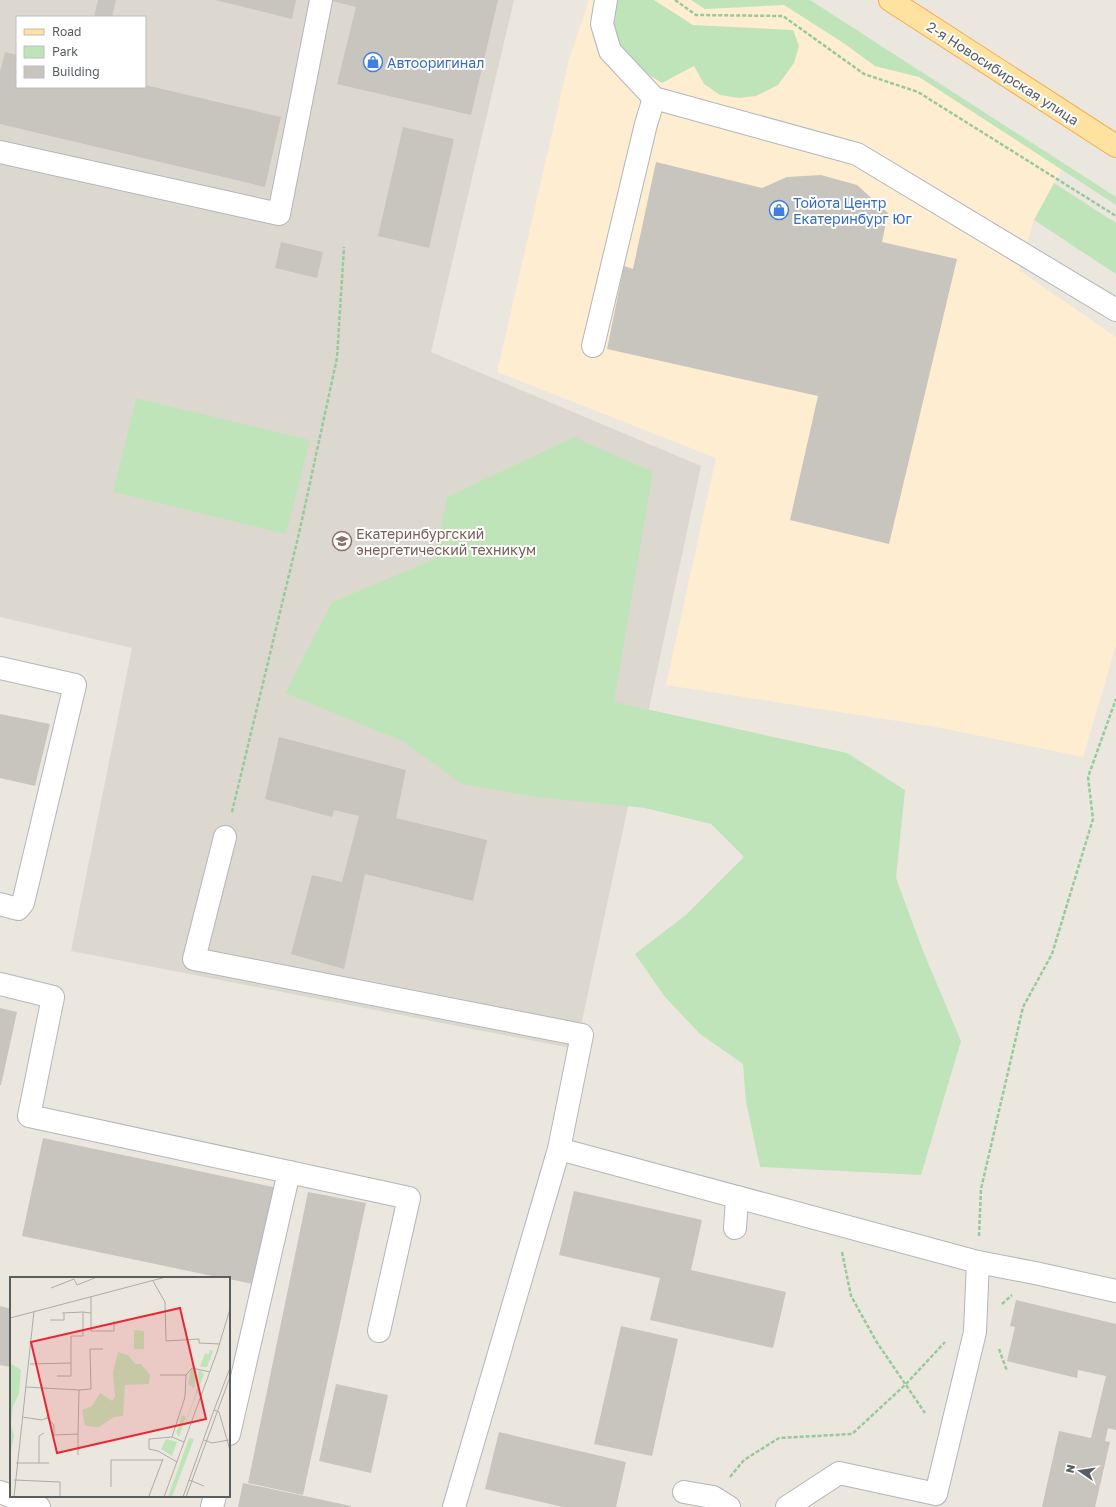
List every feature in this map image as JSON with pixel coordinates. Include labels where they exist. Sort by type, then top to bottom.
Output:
[{"type":"main road","name":"2-я Новосибирская улица","points":[[890,0],[1116,146]]},
{"type":"street","points":[[0,152],[279,214],[321,0]]},
{"type":"street","points":[[606,0],[602,24],[610,51],[654,98],[857,154],[1116,310]]},
{"type":"street","points":[[593,346],[644,132],[654,98]]},
{"type":"street","points":[[0,668],[75,686],[23,903],[18,909],[0,904]]},
{"type":"street","points":[[225,837],[194,959],[582,1035],[560,1149],[454,1507]]},
{"type":"street","points":[[0,984],[53,996],[28,1116],[409,1198],[379,1331]]},
{"type":"street","points":[[560,1149],[978,1262],[1035,1272],[1116,1291]]},
{"type":"street","points":[[230,1430],[289,1172]]},
{"type":"street","points":[[736,1228],[737,1197]]},
{"type":"street","points":[[787,1507],[839,1473],[936,1494],[975,1332],[978,1262]]},
{"type":"street","points":[[0,1492],[10,1496]]},
{"type":"street","points":[[684,1492],[721,1502]]},
{"type":"street","points":[[13,1497],[39,1507]]},
{"type":"street","points":[[212,1507],[215,1497]]},
{"type":"path","points":[[675,0],[696,15],[782,16],[864,74],[918,92],[1116,216]]},
{"type":"path","points":[[225,837],[298,537],[337,358],[344,247]]},
{"type":"path","points":[[978,1262],[981,1189],[1023,1007],[1052,954],[1093,819],[1088,777],[1116,699]]},
{"type":"path","points":[[842,1250],[851,1296],[876,1341],[925,1413]]},
{"type":"path","points":[[721,1502],[744,1460],[779,1438],[852,1434],[906,1384],[949,1338],[975,1332],[1035,1272]]},
{"type":"path","points":[[999,1349],[1007,1371]]},
{"type":"shaded area","name":"Екатеринбургский энергетический техникум","points":[[0,0],[514,0],[431,352],[701,466],[576,1049],[71,951],[132,648],[0,617]]},
{"type":"shaded area","points":[[589,0],[691,0],[705,9],[784,5],[842,42],[875,66],[919,77],[1062,169],[1034,220],[1019,270],[1116,337],[1116,646],[1083,757],[936,727],[666,685],[716,458],[497,372],[569,60]]},
{"type":"green space","points":[[613,0],[654,0],[693,25],[793,30],[799,46],[794,63],[778,85],[756,96],[739,98],[720,95],[704,84],[694,66],[662,83],[622,58],[611,38]]},
{"type":"green space","points":[[691,0],[810,0],[1116,197],[1116,205],[919,77],[875,66],[842,42],[784,5],[705,9]]},
{"type":"green space","points":[[1054,183],[1116,223],[1116,274],[1034,220]]},
{"type":"green space","points":[[136,398],[310,440],[286,534],[113,492]]},
{"type":"green space","points":[[574,437],[653,472],[614,702],[847,753],[905,790],[896,878],[923,951],[961,1041],[921,1175],[760,1167],[746,1102],[743,1064],[700,1034],[665,997],[635,954],[687,914],[744,857],[711,824],[645,808],[535,797],[462,784],[402,741],[285,693],[332,602],[435,559],[447,497]]},
{"type":"building","points":[[98,0],[116,0],[112,16],[94,16]]},
{"type":"building","points":[[215,0],[296,0],[292,19]]},
{"type":"building","points":[[328,0],[498,0],[471,115],[337,84],[356,7]]},
{"type":"building","points":[[5,52],[16,55],[16,88],[146,88],[146,85],[281,117],[265,187],[0,124],[0,72]]},
{"type":"building","points":[[403,127],[454,139],[429,248],[378,236]]},
{"type":"building","points":[[656,162],[762,188],[787,177],[821,175],[857,185],[888,213],[882,242],[957,259],[889,544],[790,520],[818,396],[607,349],[624,266],[633,269]]},
{"type":"building","points":[[281,242],[323,252],[317,278],[275,268]]},
{"type":"building","points":[[0,714],[50,724],[35,786],[0,778]]},
{"type":"building","points":[[279,737],[406,770],[396,818],[487,840],[473,901],[365,874],[344,969],[291,954],[312,875],[342,882],[359,816],[334,810],[332,817],[265,799]]},
{"type":"building","points":[[0,1008],[17,1012],[1,1085],[0,1085]]},
{"type":"building","points":[[43,1138],[278,1188],[257,1285],[230,1279],[230,1277],[217,1277],[22,1236]]},
{"type":"building","points":[[574,1191],[702,1220],[691,1270],[786,1292],[773,1348],[650,1320],[660,1278],[559,1255]]},
{"type":"building","points":[[308,1192],[366,1203],[303,1495],[248,1483]]},
{"type":"building","points":[[1016,1300],[1116,1324],[1116,1430],[1108,1428],[1105,1441],[1110,1442],[1095,1507],[1042,1507],[1059,1431],[1091,1438],[1106,1376],[1078,1370],[1077,1378],[1007,1361],[1015,1327],[1010,1326]]},
{"type":"building","points":[[0,1306],[10,1309],[10,1367],[0,1365]]},
{"type":"building","points":[[621,1326],[678,1339],[652,1456],[594,1444]]},
{"type":"building","points":[[336,1384],[388,1395],[371,1473],[319,1461]]},
{"type":"building","points":[[499,1432],[626,1462],[616,1507],[563,1507],[485,1489]]},
{"type":"building","points":[[243,1483],[351,1506],[351,1507],[238,1507]]},
{"type":"place","name":"Автооригинал","points":[[373,62]]},
{"type":"place","name":"Тойота Центр Екатеринбург Юг","points":[[779,210]]},
{"type":"place","name":"Екатеринбургский энергетический техникум","points":[[342,541]]}]
